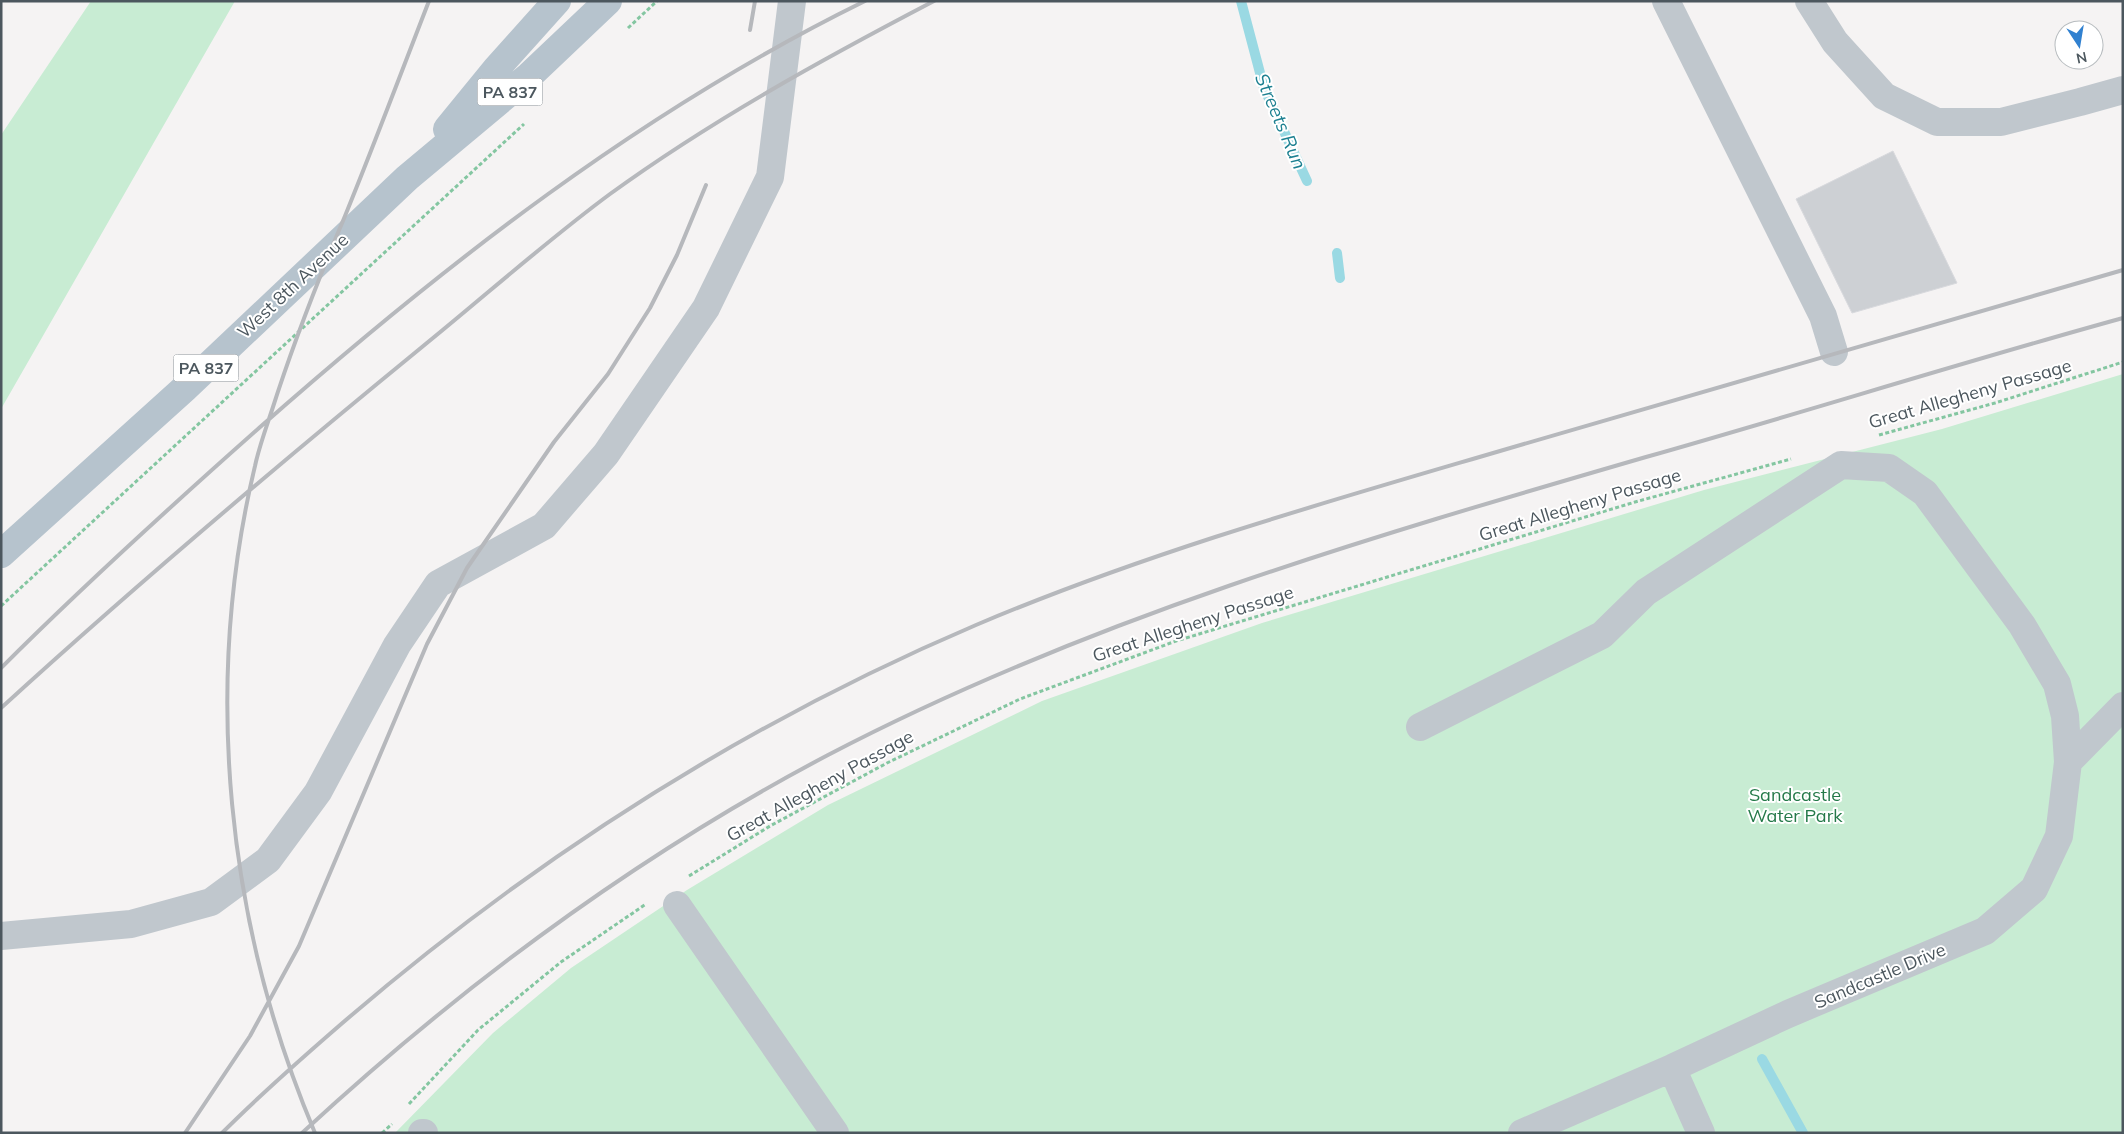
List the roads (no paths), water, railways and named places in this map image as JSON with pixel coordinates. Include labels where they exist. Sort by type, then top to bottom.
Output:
[{"type":"main road","name":"PA 837","points":[[407,178],[496,69],[557,1]]},
{"type":"main road","name":"PA 837","points":[[407,178],[529,76],[608,1]]},
{"type":"main road","name":"West 8th Avenue","points":[[1,554],[185,388],[407,178]]},
{"type":"street","points":[[1,936],[131,924],[211,902],[268,860],[318,792],[398,645],[438,584],[544,526],[606,454],[706,308],[770,177],[792,1]]},
{"type":"street","points":[[1666,1],[1823,316],[1834,352]]},
{"type":"street","points":[[1809,1],[1835,42],[1884,96],[1937,122],[2001,122],[2123,90]]},
{"type":"street","name":"Sandcastle Drive","points":[[1420,726],[1602,635],[1646,592],[1841,465],[1889,468],[1924,493],[2022,625],[2057,684],[2065,716],[2068,762],[2059,836],[2034,889],[1985,932],[1788,1014],[1672,1068],[1522,1133]]},
{"type":"street","points":[[2068,762],[2123,706]]},
{"type":"street","points":[[679,893],[835,1133]]},
{"type":"street","points":[[1672,1068],[1701,1133]]},
{"type":"waterway","name":"Streets Run","points":[[1241,1],[1264,88],[1307,181]]},
{"type":"waterway","name":"Streets Run","points":[[1337,253],[1340,278]]},
{"type":"waterway","name":"Streets Run","points":[[1762,1059],[1803,1133]]},
{"type":"railway","points":[[315,1133],[285,1054],[261,972],[243,889],[232,804],[227,719],[230,634],[239,550],[255,466],[263,438],[306,312],[429,1]]},
{"type":"railway","points":[[750,30],[755,1]]},
{"type":"railway","points":[[1,668],[128,546],[259,428],[329,367],[473,250],[548,194],[624,141],[702,91],[782,44],[865,1]]},
{"type":"railway","points":[[1,708],[104,615],[262,480],[586,212],[688,141],[769,91],[934,1]]},
{"type":"railway","points":[[185,1133],[250,1036],[299,946],[427,644],[467,568],[554,442],[608,374],[650,308],[677,255],[706,185]]},
{"type":"railway","points":[[222,1133],[262,1094],[332,1032],[405,971],[558,856],[638,803],[720,754],[803,707],[889,664],[1040,599],[1235,530],[1578,428],[2123,270]]},
{"type":"railway","points":[[302,1133],[424,1026],[488,975],[619,880],[757,794],[828,755],[926,707],[1025,663],[1127,623],[1333,551],[1541,488],[2123,318]]},
{"type":"park label","name":"Sandcastle Water Park","points":[[1795,805]]}]
